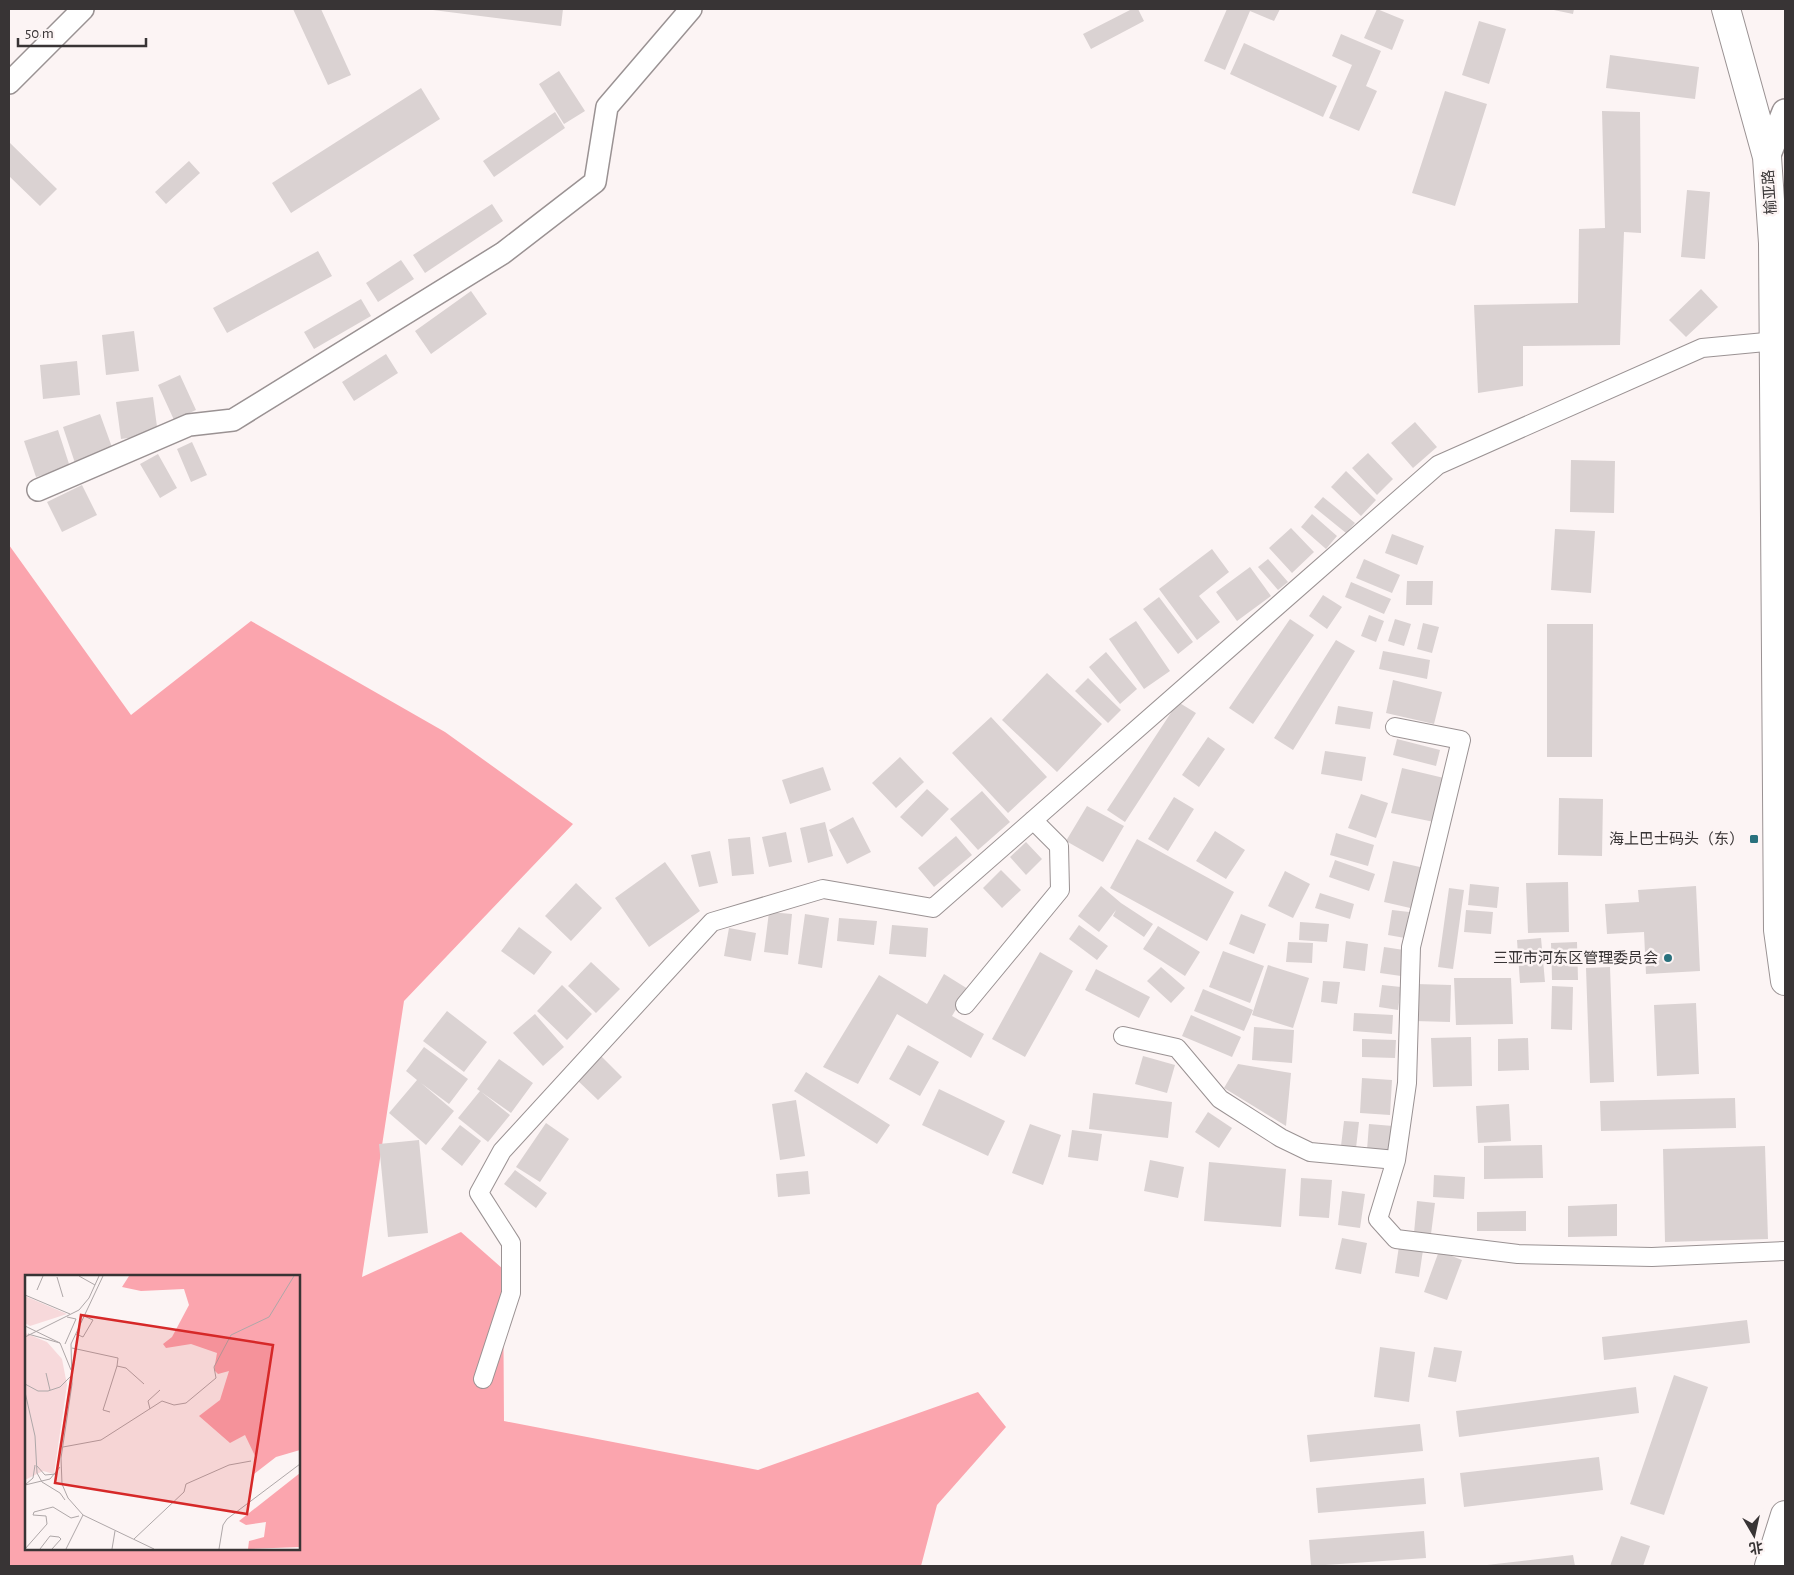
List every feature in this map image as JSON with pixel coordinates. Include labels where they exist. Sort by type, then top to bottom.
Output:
[{"type":"highway","name":"榆亚路","points":[[1726,9],[1767,157],[1773,243],[1776,341],[1778,930],[1785,981]]},
{"type":"highway","points":[[1769,1566],[1785,1515]]},
{"type":"main road","points":[[1767,157],[1785,112]]},
{"type":"street","points":[[9,83],[83,9]]},
{"type":"street","points":[[38,490],[189,425],[233,420],[503,253],[595,182],[607,107],[691,9]]},
{"type":"street","points":[[483,1379],[511,1292],[511,1243],[479,1193],[502,1151],[712,922],[823,889],[933,908],[1438,465],[1702,348],[1776,341]]},
{"type":"street","points":[[1395,727],[1461,740],[1411,947],[1407,1083],[1396,1160],[1378,1219],[1396,1239],[1518,1254],[1652,1257],[1785,1251]]},
{"type":"street","points":[[966,1005],[1060,890],[1059,846],[1033,820]]},
{"type":"street","points":[[1123,1036],[1177,1048],[1220,1099],[1281,1138],[1310,1152],[1396,1160]]},
{"type":"shaded area","points":[[9,545],[131,715],[251,621],[445,732],[573,824],[404,1001],[362,1277],[461,1232],[503,1269],[504,1421],[758,1470],[978,1392],[1006,1427],[937,1505],[921,1566],[9,1566]]},
{"type":"building","points":[[293,9],[321,9],[351,75],[328,85]]},
{"type":"building","points":[[425,9],[563,9],[561,26]]},
{"type":"building","points":[[1132,9],[1138,9],[1144,21],[1091,49],[1083,34]]},
{"type":"building","points":[[1227,9],[1280,9],[1274,21],[1250,11],[1225,70],[1204,61]]},
{"type":"building","points":[[1377,9],[1404,20],[1392,50],[1364,38]]},
{"type":"building","points":[[1549,9],[1574,9],[1573,14]]},
{"type":"building","points":[[1479,21],[1506,29],[1489,84],[1462,75]]},
{"type":"building","points":[[1341,34],[1381,51],[1366,86],[1377,91],[1359,131],[1329,118],[1352,65],[1332,56]]},
{"type":"building","points":[[1244,43],[1337,86],[1323,117],[1230,74]]},
{"type":"building","points":[[1610,55],[1699,67],[1695,99],[1606,88]]},
{"type":"building","points":[[559,71],[585,111],[564,124],[539,84]]},
{"type":"building","points":[[421,88],[440,119],[291,213],[272,183]]},
{"type":"building","points":[[1445,91],[1487,104],[1455,206],[1412,193]]},
{"type":"building","points":[[1602,111],[1640,112],[1641,233],[1624,232],[1620,345],[1523,346],[1523,386],[1478,393],[1474,305],[1578,303],[1579,229],[1605,228]]},
{"type":"building","points":[[555,112],[565,128],[494,177],[483,161]]},
{"type":"building","points":[[9,142],[57,189],[40,206],[9,176]]},
{"type":"building","points":[[189,161],[200,173],[166,204],[155,192]]},
{"type":"building","points":[[1687,190],[1710,192],[1705,259],[1681,257]]},
{"type":"building","points":[[492,204],[503,221],[425,273],[413,255]]},
{"type":"building","points":[[318,251],[332,276],[227,333],[213,308]]},
{"type":"building","points":[[401,260],[414,279],[378,302],[366,283]]},
{"type":"building","points":[[1701,289],[1718,307],[1686,337],[1669,320]]},
{"type":"building","points":[[471,291],[487,314],[431,354],[415,331]]},
{"type":"building","points":[[361,299],[371,316],[314,349],[304,332]]},
{"type":"building","points":[[134,331],[139,371],[106,375],[102,335]]},
{"type":"building","points":[[386,354],[398,373],[354,401],[342,382]]},
{"type":"building","points":[[77,361],[80,395],[43,399],[40,365]]},
{"type":"building","points":[[180,375],[196,410],[174,420],[158,385]]},
{"type":"building","points":[[153,397],[158,434],[121,439],[116,402]]},
{"type":"building","points":[[100,414],[113,450],[75,463],[63,427]]},
{"type":"building","points":[[1415,422],[1437,447],[1413,468],[1391,443]]},
{"type":"building","points":[[58,430],[70,467],[36,477],[24,441]]},
{"type":"building","points":[[192,442],[207,475],[191,482],[177,449]]},
{"type":"building","points":[[1368,453],[1393,479],[1377,495],[1352,468]]},
{"type":"building","points":[[158,454],[177,488],[160,498],[140,464]]},
{"type":"building","points":[[1571,460],[1615,461],[1614,513],[1570,512]]},
{"type":"building","points":[[1346,471],[1376,500],[1361,516],[1331,487]]},
{"type":"building","points":[[82,485],[97,515],[62,532],[47,502]]},
{"type":"building","points":[[1323,497],[1355,523],[1346,533],[1314,507]]},
{"type":"building","points":[[1312,514],[1337,536],[1326,549],[1301,527]]},
{"type":"building","points":[[1291,528],[1314,552],[1292,573],[1269,548]]},
{"type":"building","points":[[1555,529],[1595,531],[1591,593],[1551,590]]},
{"type":"building","points":[[1392,534],[1424,546],[1417,565],[1385,553]]},
{"type":"building","points":[[1212,549],[1229,572],[1199,596],[1220,622],[1197,640],[1159,589]]},
{"type":"building","points":[[1268,559],[1288,582],[1278,590],[1258,567]]},
{"type":"building","points":[[1364,559],[1400,575],[1392,593],[1356,578]]},
{"type":"building","points":[[1250,567],[1271,596],[1237,621],[1216,592]]},
{"type":"building","points":[[1407,581],[1433,581],[1432,605],[1406,605]]},
{"type":"building","points":[[1351,582],[1391,599],[1384,614],[1345,597]]},
{"type":"building","points":[[1323,595],[1342,607],[1327,629],[1309,616]]},
{"type":"building","points":[[1159,597],[1193,642],[1178,654],[1143,609]]},
{"type":"building","points":[[1369,615],[1384,621],[1376,642],[1361,636]]},
{"type":"building","points":[[1290,619],[1314,635],[1253,724],[1229,708]]},
{"type":"building","points":[[1395,619],[1411,624],[1404,646],[1388,641]]},
{"type":"building","points":[[1136,621],[1170,671],[1144,689],[1109,639]]},
{"type":"building","points":[[1423,623],[1439,627],[1432,653],[1417,649]]},
{"type":"building","points":[[1547,624],[1593,624],[1592,757],[1547,757]]},
{"type":"building","points":[[1336,640],[1355,651],[1293,750],[1274,738]]},
{"type":"building","points":[[1383,651],[1430,660],[1427,679],[1379,669]]},
{"type":"building","points":[[1106,652],[1137,689],[1120,704],[1089,667]]},
{"type":"building","points":[[1047,673],[1102,724],[1057,772],[1002,720]]},
{"type":"building","points":[[1088,678],[1121,710],[1108,723],[1075,691]]},
{"type":"building","points":[[1393,680],[1442,692],[1434,724],[1386,713]]},
{"type":"building","points":[[1178,702],[1196,713],[1125,822],[1107,810]]},
{"type":"building","points":[[1338,706],[1373,712],[1370,729],[1335,724]]},
{"type":"building","points":[[991,717],[1047,777],[1008,813],[952,753]]},
{"type":"building","points":[[1208,737],[1225,749],[1199,787],[1182,775]]},
{"type":"building","points":[[1397,739],[1440,750],[1436,766],[1393,755]]},
{"type":"building","points":[[1325,751],[1366,757],[1362,781],[1321,774]]},
{"type":"building","points":[[900,757],[924,782],[896,808],[872,783]]},
{"type":"building","points":[[823,767],[831,790],[790,804],[782,780]]},
{"type":"building","points":[[1402,768],[1444,778],[1434,822],[1391,813]]},
{"type":"building","points":[[927,789],[949,809],[922,837],[900,817]]},
{"type":"building","points":[[982,791],[1010,822],[978,850],[950,819]]},
{"type":"building","points":[[1361,794],[1388,803],[1376,838],[1348,828]]},
{"type":"building","points":[[1174,797],[1194,809],[1168,851],[1148,839]]},
{"type":"building","points":[[1559,798],[1603,799],[1602,856],[1558,855]]},
{"type":"building","points":[[1087,806],[1124,826],[1103,862],[1066,841]]},
{"type":"building","points":[[853,817],[871,852],[847,864],[829,830]]},
{"type":"building","points":[[825,822],[833,856],[808,863],[800,828]]},
{"type":"building","points":[[1215,831],[1245,850],[1226,879],[1196,861]]},
{"type":"building","points":[[786,832],[792,862],[769,867],[762,837]]},
{"type":"building","points":[[1336,833],[1374,845],[1368,866],[1330,855]]},
{"type":"building","points":[[956,836],[972,855],[934,887],[918,868]]},
{"type":"building","points":[[750,837],[754,874],[732,876],[728,839]]},
{"type":"building","points":[[1137,839],[1234,892],[1207,941],[1110,888]]},
{"type":"building","points":[[1026,842],[1042,859],[1026,875],[1010,857]]},
{"type":"building","points":[[710,851],[718,883],[699,887],[691,855]]},
{"type":"building","points":[[1335,860],[1375,874],[1369,891],[1329,877]]},
{"type":"building","points":[[1393,861],[1429,869],[1419,910],[1384,902]]},
{"type":"building","points":[[665,862],[700,911],[649,947],[615,898]]},
{"type":"building","points":[[1001,870],[1021,890],[1002,908],[983,888]]},
{"type":"building","points":[[1285,871],[1310,884],[1293,918],[1268,906]]},
{"type":"building","points":[[1568,882],[1569,932],[1528,933],[1526,883]]},
{"type":"building","points":[[576,883],[602,908],[571,941],[545,916]]},
{"type":"building","points":[[1470,884],[1499,887],[1497,908],[1468,905]]},
{"type":"building","points":[[1101,886],[1121,903],[1153,924],[1144,937],[1113,916],[1116,910],[1099,932],[1078,916]]},
{"type":"building","points":[[1696,886],[1700,971],[1646,974],[1644,932],[1607,934],[1605,904],[1639,902],[1638,890]]},
{"type":"building","points":[[1449,888],[1464,890],[1453,969],[1438,967]]},
{"type":"building","points":[[1320,893],[1354,904],[1350,919],[1315,908]]},
{"type":"building","points":[[1392,910],[1409,912],[1405,938],[1388,935]]},
{"type":"building","points":[[1466,910],[1493,912],[1491,934],[1464,932]]},
{"type":"building","points":[[769,912],[792,914],[788,955],[764,952]]},
{"type":"building","points":[[805,914],[829,918],[822,968],[798,964]]},
{"type":"building","points":[[1241,914],[1266,924],[1254,954],[1229,944]]},
{"type":"building","points":[[839,918],[877,921],[874,945],[837,941]]},
{"type":"building","points":[[1300,922],[1329,924],[1327,942],[1299,940]]},
{"type":"building","points":[[892,925],[928,928],[926,957],[889,954]]},
{"type":"building","points":[[1079,925],[1108,946],[1097,960],[1069,939]]},
{"type":"building","points":[[1158,926],[1200,952],[1185,976],[1143,949]]},
{"type":"building","points":[[519,927],[552,952],[534,975],[501,951]]},
{"type":"building","points":[[729,928],[756,933],[751,961],[724,956]]},
{"type":"building","points":[[1541,938],[1545,982],[1520,983],[1517,940]]},
{"type":"building","points":[[1346,941],[1368,944],[1365,971],[1343,968]]},
{"type":"building","points":[[1288,942],[1313,943],[1312,963],[1286,962]]},
{"type":"building","points":[[1577,942],[1578,980],[1552,980],[1551,943]]},
{"type":"building","points":[[1384,947],[1404,950],[1401,976],[1380,973]]},
{"type":"building","points":[[1223,951],[1264,966],[1250,1003],[1209,987]]},
{"type":"building","points":[[1040,952],[1073,971],[1025,1057],[992,1039]]},
{"type":"building","points":[[591,962],[620,989],[596,1013],[568,986]]},
{"type":"building","points":[[1268,965],[1309,978],[1293,1028],[1252,1015]]},
{"type":"building","points":[[1161,967],[1185,988],[1171,1003],[1147,981]]},
{"type":"building","points":[[1610,967],[1614,1082],[1590,1083],[1586,968]]},
{"type":"building","points":[[1096,969],[1150,997],[1139,1018],[1085,990]]},
{"type":"building","points":[[944,974],[968,989],[952,1016],[984,1034],[971,1058],[897,1014],[858,1084],[823,1067],[879,975],[927,1004]]},
{"type":"building","points":[[1454,978],[1511,978],[1513,1024],[1456,1025]]},
{"type":"building","points":[[1323,981],[1340,982],[1337,1004],[1321,1002]]},
{"type":"building","points":[[1416,984],[1451,985],[1450,1022],[1415,1021]]},
{"type":"building","points":[[562,985],[592,1014],[567,1040],[537,1011]]},
{"type":"building","points":[[1382,985],[1401,987],[1398,1010],[1379,1007]]},
{"type":"building","points":[[1552,986],[1573,987],[1572,1030],[1551,1029]]},
{"type":"building","points":[[1203,989],[1253,1010],[1244,1031],[1194,1011]]},
{"type":"building","points":[[1696,1003],[1699,1074],[1657,1076],[1654,1005]]},
{"type":"building","points":[[447,1011],[487,1042],[464,1072],[423,1041]]},
{"type":"building","points":[[1354,1013],[1393,1015],[1392,1034],[1353,1031]]},
{"type":"building","points":[[535,1014],[564,1047],[543,1066],[513,1033]]},
{"type":"building","points":[[1191,1015],[1241,1037],[1232,1057],[1182,1036]]},
{"type":"building","points":[[1254,1027],[1294,1030],[1292,1063],[1252,1060]]},
{"type":"building","points":[[1471,1037],[1472,1086],[1433,1087],[1431,1038]]},
{"type":"building","points":[[1528,1038],[1529,1070],[1498,1071],[1498,1039]]},
{"type":"building","points":[[1362,1039],[1396,1040],[1395,1058],[1362,1057]]},
{"type":"building","points":[[908,1045],[939,1062],[920,1096],[889,1079]]},
{"type":"building","points":[[424,1047],[468,1079],[449,1104],[421,1083],[454,1111],[426,1145],[389,1113],[417,1080],[406,1071]]},
{"type":"building","points":[[599,1054],[622,1077],[598,1100],[575,1078]]},
{"type":"building","points":[[1143,1056],[1175,1065],[1167,1093],[1135,1084]]},
{"type":"building","points":[[499,1059],[533,1083],[511,1113],[477,1089]]},
{"type":"building","points":[[1238,1064],[1291,1073],[1286,1126],[1224,1088]]},
{"type":"building","points":[[806,1072],[890,1125],[877,1144],[794,1091]]},
{"type":"building","points":[[1362,1078],[1392,1080],[1390,1115],[1360,1113]]},
{"type":"building","points":[[939,1089],[1005,1121],[988,1156],[922,1125]]},
{"type":"building","points":[[480,1091],[510,1115],[488,1142],[458,1118]]},
{"type":"building","points":[[1093,1093],[1172,1102],[1168,1138],[1089,1129]]},
{"type":"building","points":[[1735,1098],[1736,1128],[1601,1131],[1600,1101]]},
{"type":"building","points":[[796,1100],[805,1156],[780,1160],[772,1104]]},
{"type":"building","points":[[1509,1104],[1511,1141],[1478,1143],[1476,1106]]},
{"type":"building","points":[[1208,1112],[1232,1128],[1219,1148],[1195,1132]]},
{"type":"building","points":[[1344,1121],[1359,1122],[1356,1148],[1341,1146]]},
{"type":"building","points":[[546,1123],[569,1139],[540,1182],[516,1167]]},
{"type":"building","points":[[1030,1124],[1061,1135],[1043,1185],[1012,1173]]},
{"type":"building","points":[[1369,1124],[1393,1126],[1391,1152],[1367,1150]]},
{"type":"building","points":[[460,1125],[481,1141],[462,1166],[441,1149]]},
{"type":"building","points":[[1072,1130],[1102,1134],[1098,1161],[1068,1157]]},
{"type":"building","points":[[419,1140],[428,1233],[388,1237],[379,1144]]},
{"type":"building","points":[[1542,1145],[1543,1178],[1484,1179],[1484,1146]]},
{"type":"building","points":[[1765,1146],[1768,1239],[1665,1242],[1663,1149]]},
{"type":"building","points":[[1150,1160],[1184,1167],[1178,1198],[1144,1191]]},
{"type":"building","points":[[1209,1162],[1286,1169],[1281,1227],[1204,1221]]},
{"type":"building","points":[[515,1170],[547,1193],[536,1208],[504,1184]]},
{"type":"building","points":[[808,1171],[810,1194],[778,1197],[776,1174]]},
{"type":"building","points":[[1434,1175],[1465,1177],[1464,1199],[1433,1197]]},
{"type":"building","points":[[1301,1178],[1332,1180],[1329,1218],[1299,1216]]},
{"type":"building","points":[[1342,1191],[1365,1194],[1360,1228],[1338,1225]]},
{"type":"building","points":[[1417,1201],[1435,1203],[1431,1234],[1414,1233]]},
{"type":"building","points":[[1617,1204],[1617,1236],[1568,1237],[1568,1206]]},
{"type":"building","points":[[1526,1211],[1526,1231],[1477,1231],[1477,1212]]},
{"type":"building","points":[[1342,1238],[1367,1243],[1361,1274],[1335,1269]]},
{"type":"building","points":[[1399,1246],[1423,1250],[1419,1277],[1395,1273]]},
{"type":"building","points":[[1439,1251],[1462,1260],[1447,1300],[1424,1292]]},
{"type":"building","points":[[1747,1320],[1750,1343],[1604,1360],[1602,1337]]},
{"type":"building","points":[[1380,1347],[1415,1352],[1409,1402],[1374,1397]]},
{"type":"building","points":[[1434,1347],[1462,1351],[1456,1382],[1428,1377]]},
{"type":"building","points":[[1674,1375],[1708,1387],[1664,1515],[1630,1504]]},
{"type":"building","points":[[1636,1387],[1639,1413],[1459,1437],[1456,1411]]},
{"type":"building","points":[[1420,1424],[1423,1451],[1310,1462],[1307,1435]]},
{"type":"building","points":[[1599,1457],[1603,1490],[1464,1507],[1460,1473]]},
{"type":"building","points":[[1424,1478],[1426,1504],[1318,1513],[1316,1488]]},
{"type":"building","points":[[1424,1531],[1426,1558],[1311,1566],[1309,1540]]},
{"type":"building","points":[[1621,1536],[1650,1546],[1643,1566],[1610,1566]]},
{"type":"building","points":[[1573,1555],[1575,1566],[1487,1566],[1487,1565]]},
{"type":"place","name":"海上巴士码头（东）","points":[[1754,839]]},
{"type":"place","name":"三亚市河东区管理委员会","points":[[1668,958]]}]
